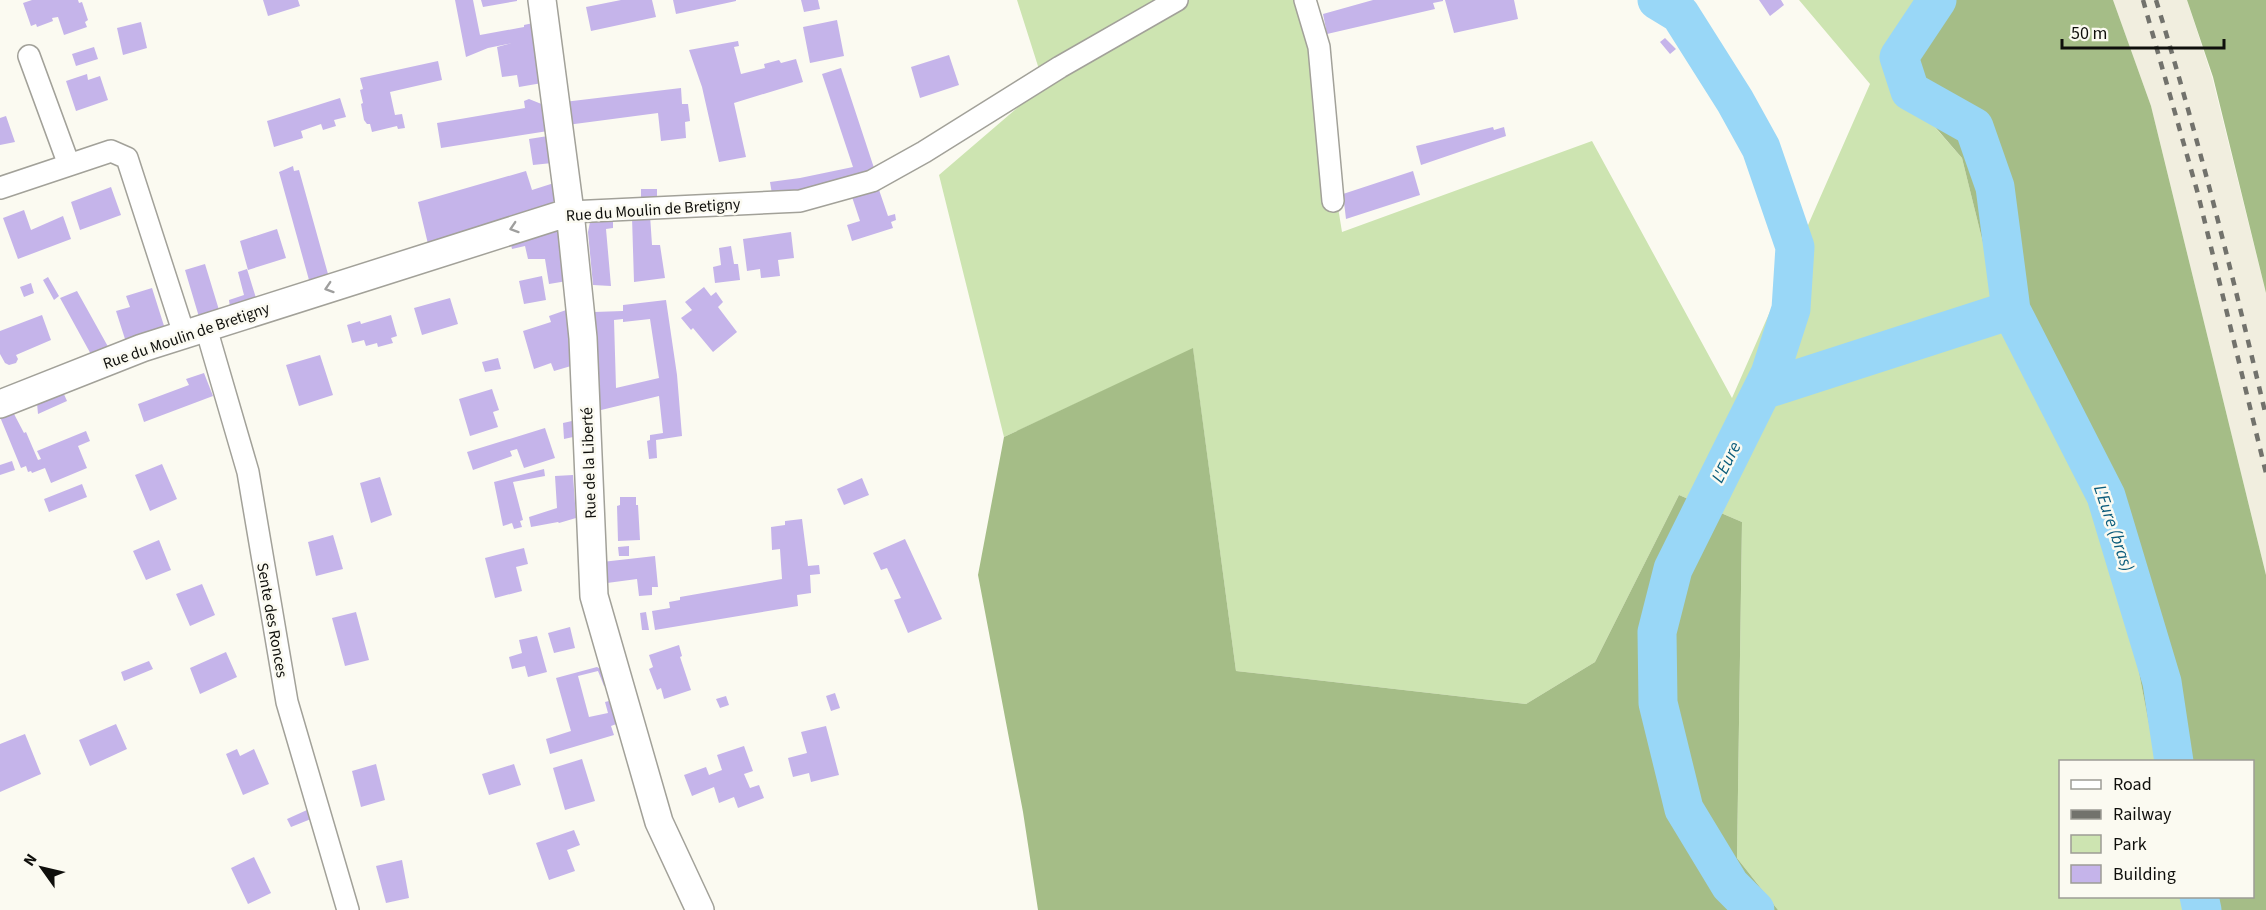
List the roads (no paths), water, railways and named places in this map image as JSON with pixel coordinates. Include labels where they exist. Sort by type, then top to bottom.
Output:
[{"type":"street","name":"Rue de la Liberté","points":[[542,0],[570,212],[583,338],[594,596],[659,822],[700,910]]},
{"type":"street","name":"Rue du Moulin de Bretigny","points":[[0,404],[142,348],[570,212],[800,201],[872,182],[1060,67],[1177,0]]},
{"type":"street","points":[[1305,0],[1319,47],[1333,201]]},
{"type":"street","points":[[28,56],[69,165]]},
{"type":"street","name":"Sente des Ronces","points":[[0,188],[111,151],[127,158],[248,472],[287,702],[348,910]]},
{"type":"waterway","name":"L'Eure","points":[[1657,0],[1680,14],[1735,101],[1761,148],[1795,247],[1791,309],[1770,374],[1673,569],[1657,632],[1658,703],[1684,809],[1730,885],[1755,910]]},
{"type":"waterway","name":"L'Eure (bras)","points":[[1937,0],[1899,57],[1910,91],[1974,127],[1995,187],[2011,310],[2106,496],[2162,682],[2174,760]]},
{"type":"waterway","name":"L'Eure (bras)","points":[[1763,390],[2011,310]]},
{"type":"waterway","name":"L'Eure (bras)","points":[[2199,898],[2202,910]]},
{"type":"railway","points":[[2143,0],[2198,194],[2266,473]]},
{"type":"railway","points":[[2156,0],[2214,207],[2266,416]]}]
